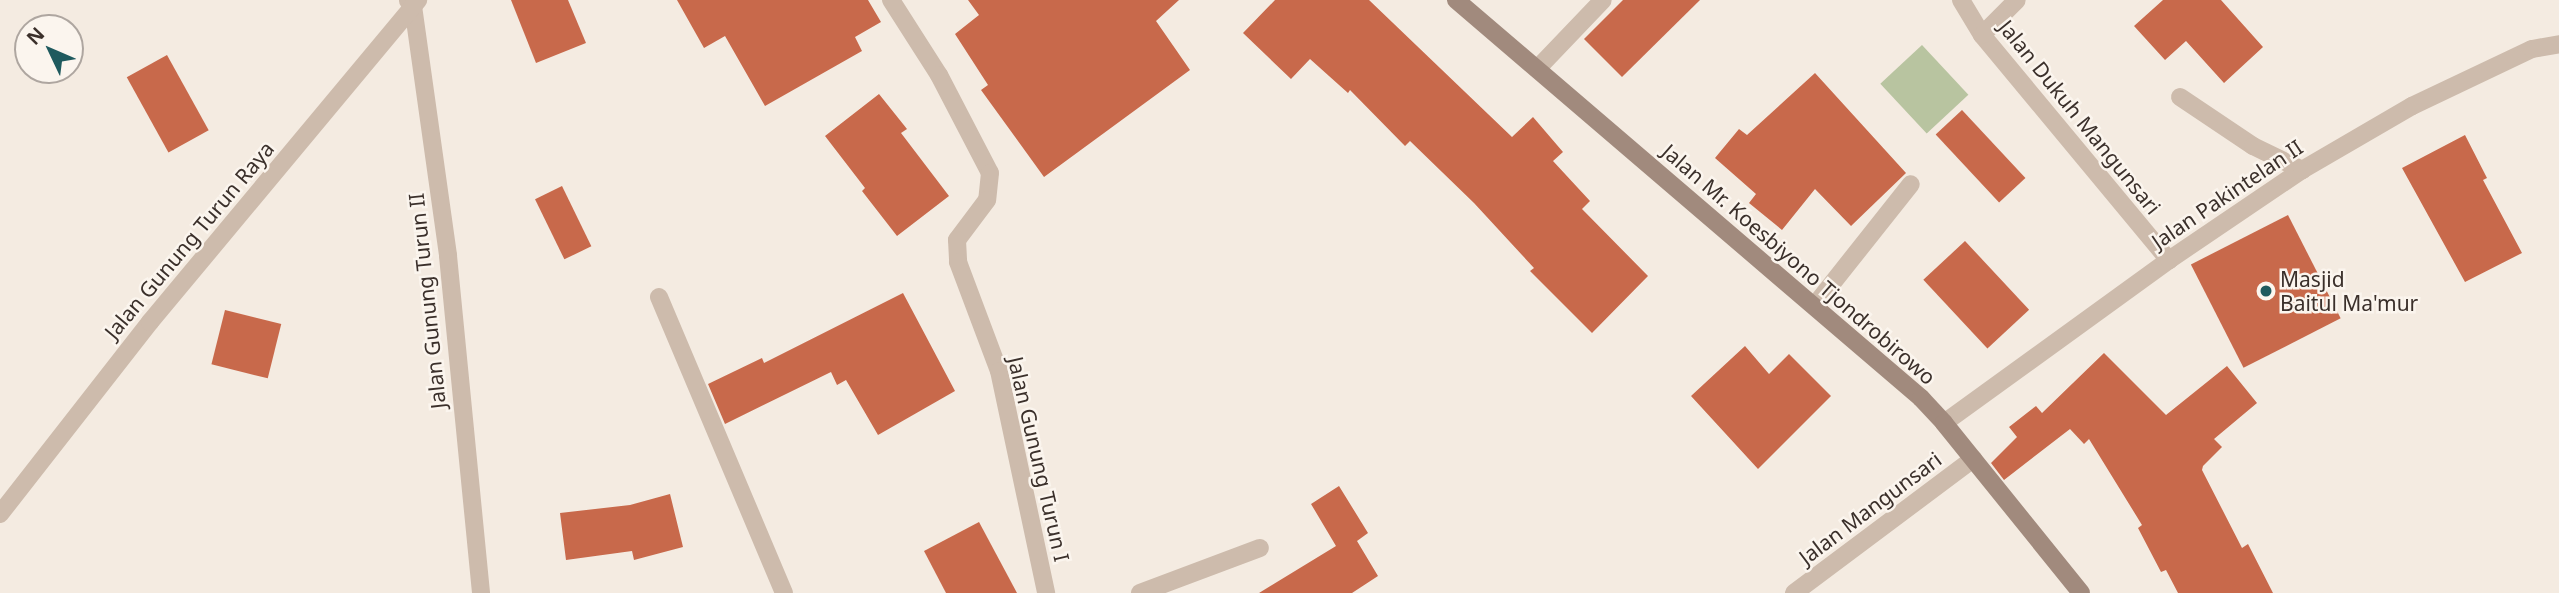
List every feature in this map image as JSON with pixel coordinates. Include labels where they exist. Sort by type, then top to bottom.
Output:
[{"type":"main road","name":"Jalan Mr. Koesbiyono Tjondrobirowo","points":[[1456,0],[1815,305],[1944,423],[2081,593]]},
{"type":"street","name":"Jalan Gunung Turun I","points":[[891,0],[939,75],[990,173],[987,200],[957,240],[958,262],[999,371],[1046,593]]},
{"type":"street","points":[[1537,69],[1603,0]]},
{"type":"street","name":"Jalan Dukuh Mangunsari","points":[[1961,0],[1982,35],[2169,260]]},
{"type":"street","points":[[1982,35],[2017,0]]},
{"type":"street","name":"Jalan Gunung Turun Raya","points":[[0,514],[150,321],[413,2]]},
{"type":"street","name":"Jalan Gunung Turun II","points":[[413,2],[447,256],[481,593]]},
{"type":"street","name":"Jalan Pakintelan II","points":[[1944,423],[2169,260],[2302,170],[2412,106],[2532,49],[2559,44]]},
{"type":"street","points":[[2180,97],[2242,139],[2302,170]]},
{"type":"street","points":[[1815,305],[1911,184]]},
{"type":"street","points":[[659,298],[784,593]]},
{"type":"street","name":"Jalan Mangunsari","points":[[1794,593],[1973,459]]},
{"type":"street","points":[[1140,593],[1260,548]]},
{"type":"green space","points":[[1922,45],[1968,95],[1927,134],[1880,84]]},
{"type":"building","points":[[511,0],[568,0],[586,43],[536,63]]},
{"type":"building","points":[[677,0],[868,0],[881,22],[855,37],[862,51],[765,106],[725,36],[704,48]]},
{"type":"building","points":[[968,0],[1179,0],[1156,21],[1190,70],[1044,177],[981,90],[988,85],[955,34],[979,15]]},
{"type":"building","points":[[1275,0],[1369,0],[1512,137],[1533,117],[1563,152],[1553,161],[1590,201],[1582,209],[1648,276],[1592,333],[1530,271],[1534,268],[1474,203],[1410,141],[1405,146],[1350,90],[1348,93],[1310,59],[1291,79],[1243,33]]},
{"type":"building","points":[[1623,0],[1700,0],[1622,77],[1584,39]]},
{"type":"building","points":[[2163,0],[2221,0],[2263,47],[2224,83],[2186,41],[2165,60],[2134,26]]},
{"type":"building","points":[[167,55],[209,130],[168,153],[127,77]]},
{"type":"building","points":[[1815,73],[1906,173],[1851,226],[1815,189],[1782,230],[1749,203],[1756,194],[1715,158],[1739,129],[1747,135]]},
{"type":"building","points":[[879,94],[907,129],[901,133],[949,196],[897,236],[862,191],[865,188],[825,136]]},
{"type":"building","points":[[1962,110],[2025,178],[1999,203],[1936,135]]},
{"type":"building","points":[[2465,135],[2487,178],[2483,180],[2522,253],[2465,282],[2402,168]]},
{"type":"building","points":[[562,186],[591,246],[564,259],[535,199]]},
{"type":"building","name":"Masjid Baitul Ma'mur","points":[[2288,215],[2341,318],[2244,368],[2191,264]]},
{"type":"building","points":[[1965,241],[2029,310],[1987,349],[1923,280]]},
{"type":"building","points":[[903,293],[955,391],[878,435],[846,380],[837,385],[831,372],[725,424],[708,384],[762,358],[764,363]]},
{"type":"building","points":[[225,310],[281,324],[268,378],[211,364]]},
{"type":"building","points":[[1745,346],[1769,374],[1789,354],[1831,396],[1758,469],[1691,396]]},
{"type":"building","points":[[2104,353],[2166,415],[2227,366],[2257,403],[2214,439],[2222,447],[2202,470],[2242,548],[2248,544],[2273,593],[2178,593],[2166,570],[2161,572],[2138,528],[2142,525],[2089,439],[2084,444],[2070,429],[2004,480],[1991,463],[2017,437],[2009,427],[2036,406],[2042,413]]},
{"type":"building","points":[[1339,486],[1368,533],[1357,541],[1378,576],[1352,593],[1259,593],[1336,546],[1311,504]]},
{"type":"building","points":[[670,494],[683,547],[634,560],[632,551],[566,560],[560,513],[630,505]]},
{"type":"building","points":[[979,522],[1017,593],[946,593],[924,551]]},
{"type":"place","name":"Masjid Baitul Ma'mur","points":[[2266,291]]}]
